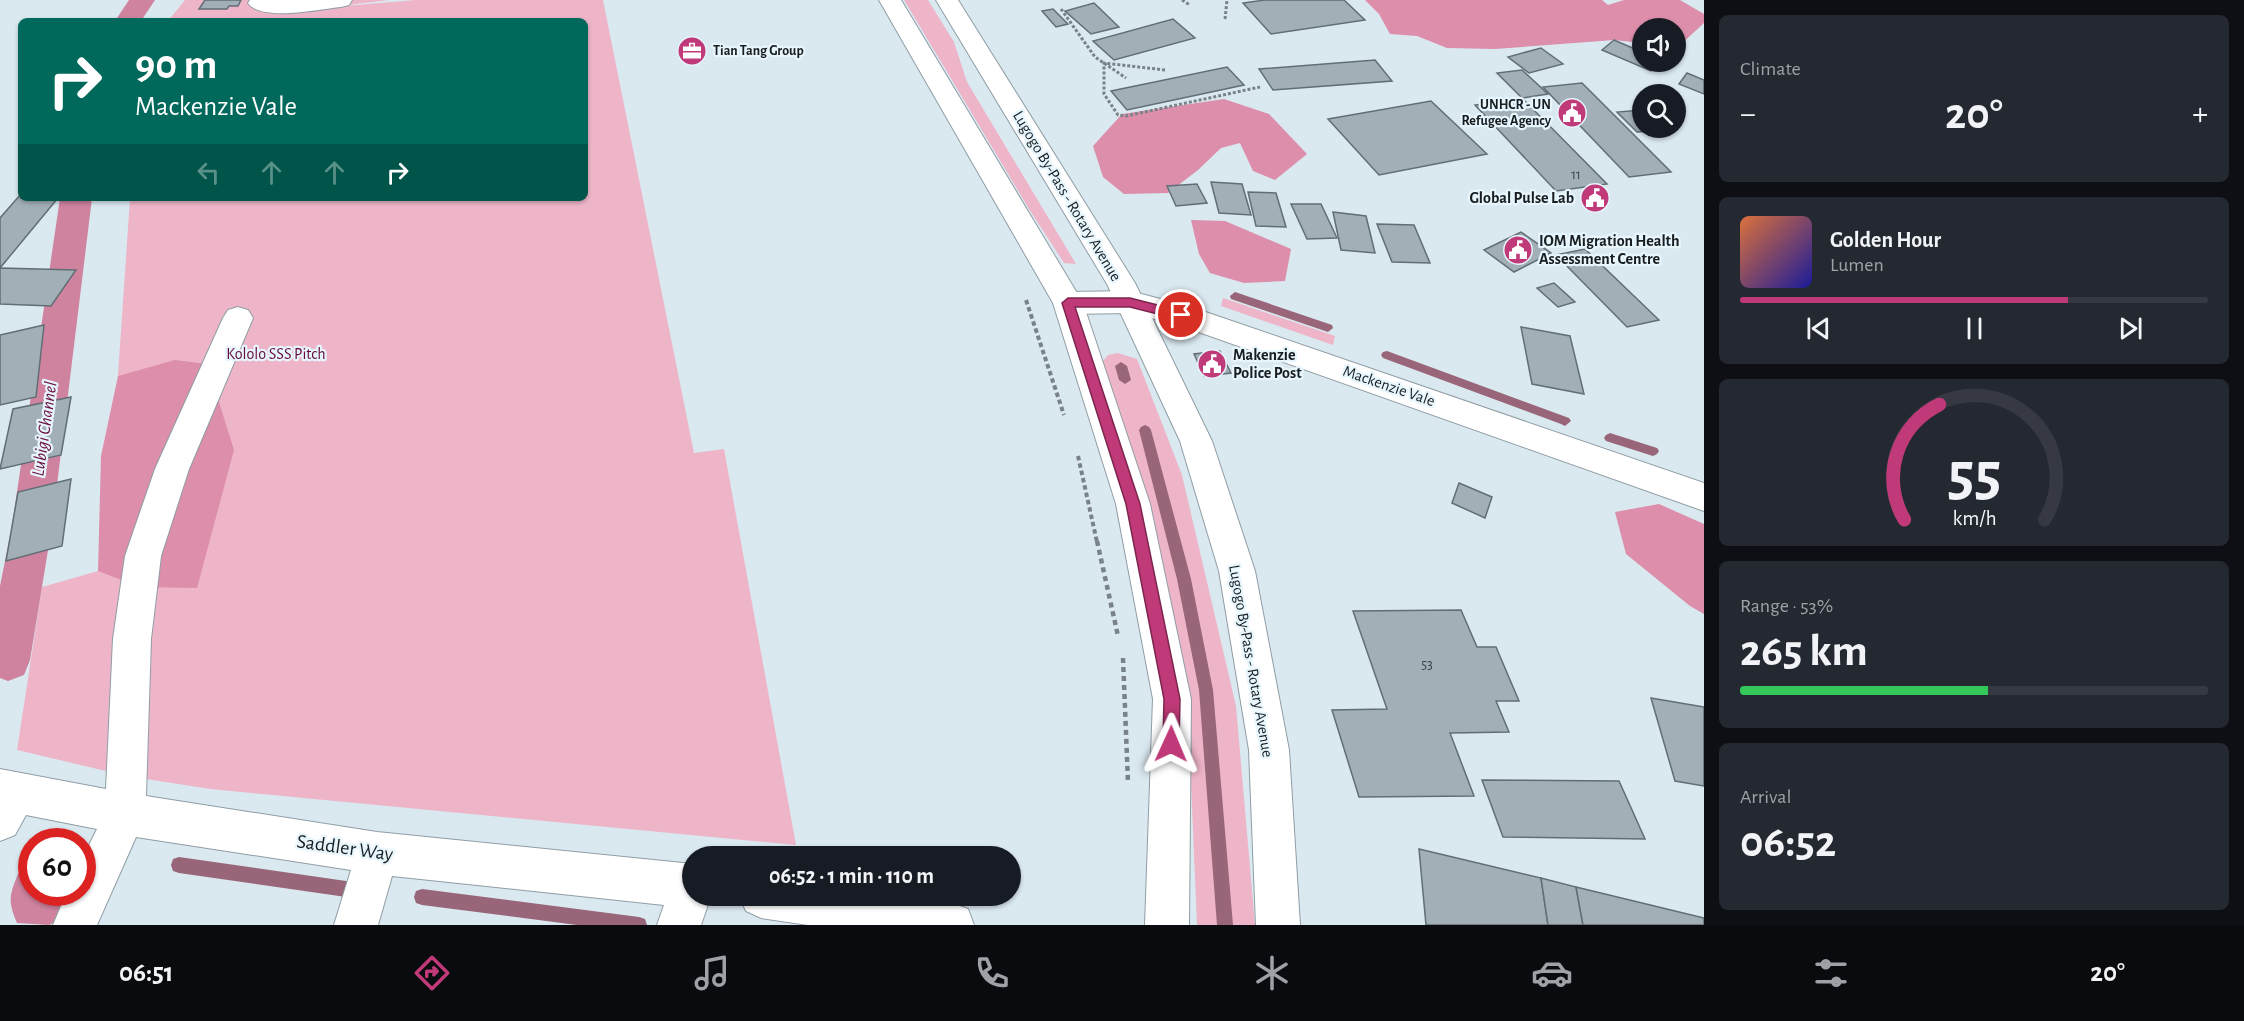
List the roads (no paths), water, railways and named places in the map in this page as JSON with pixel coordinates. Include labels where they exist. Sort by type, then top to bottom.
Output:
[{"type":"main road","points":[[261,0],[259,3],[267,8],[341,0]]},
{"type":"main road","points":[[890,0],[1068,303],[1133,504],[1172,699],[1167,925]]},
{"type":"main road","name":"Lugogo By-Pass - Rotary Avenue","points":[[947,0],[1107,260],[1130,302],[1196,441],[1237,572],[1269,750],[1278,925]]},
{"type":"main road","name":"Mackenzie Vale","points":[[1068,303],[1130,302],[1181,315],[1704,497]]},
{"type":"main road","points":[[75,925],[125,814],[132,639],[143,556],[172,469],[238,318]]},
{"type":"main road","name":"Saddler Way","points":[[5,801],[125,814],[377,854],[682,885]]},
{"type":"main road","points":[[356,925],[377,854]]},
{"type":"main road","points":[[679,925],[686,906]]},
{"type":"main road","points":[[812,906],[873,918],[952,925]]},
{"type":"waterway","name":"Lubigi Channel","points":[[130,18],[142,0]]},
{"type":"waterway","name":"Lubigi Channel","points":[[8,660],[32,526],[76,201]]},
{"type":"waterway","points":[[1235,296],[1328,328]]},
{"type":"waterway","points":[[1387,355],[1565,421]]},
{"type":"waterway","points":[[1121,366],[1125,380]]},
{"type":"waterway","points":[[1145,430],[1184,579],[1206,690],[1225,925]]},
{"type":"waterway","points":[[1610,438],[1653,451]]},
{"type":"waterway","points":[[179,865],[353,890]]},
{"type":"waterway","points":[[422,897],[639,925]]},
{"type":"place","name":"Tian Tang Group","points":[[692,51]]},
{"type":"place","name":"UNHCR - UN Refugee Agency","points":[[1572,113]]},
{"type":"place","name":"Global Pulse Lab","points":[[1595,198]]},
{"type":"place","name":"IOM Migration Health Assessment Centre","points":[[1518,250]]},
{"type":"place","name":"Makenzie Police Post","points":[[1212,364]]},
{"type":"park label","name":"Kololo SSS Pitch","points":[[276,354]]}]
